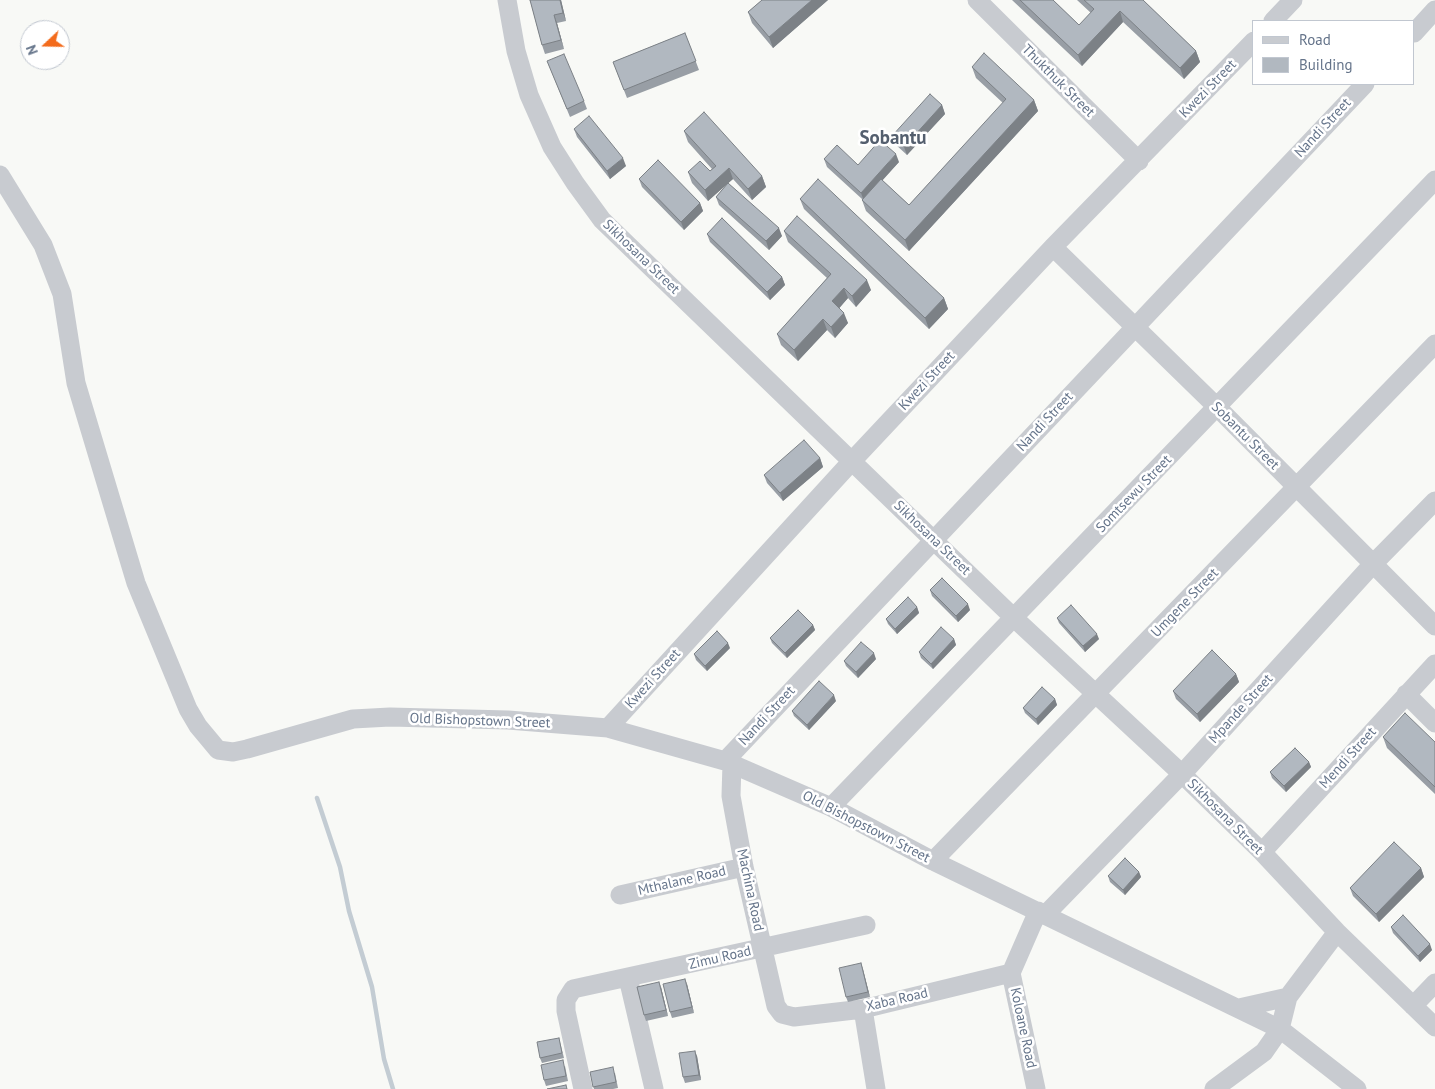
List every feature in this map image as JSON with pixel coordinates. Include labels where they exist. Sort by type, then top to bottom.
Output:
[{"type":"street","name":"Sikhosana Street","points":[[506,0],[516,51],[529,95],[552,147],[596,212],[1013,617],[1182,774],[1262,852],[1336,932],[1435,1027]]},
{"type":"street","name":"Thukthuk Street","points":[[977,0],[1139,161]]},
{"type":"street","points":[[1415,32],[1435,10],[1426,0]]},
{"type":"street","points":[[1274,20],[1289,1]]},
{"type":"street","name":"Kwezi Street","points":[[608,728],[852,461],[1053,248],[1252,43]]},
{"type":"street","name":"Nandi Street","points":[[729,762],[934,539],[1364,85]]},
{"type":"street","name":"Old Bishopstown Street","points":[[0,175],[43,245],[62,294],[76,383],[88,429],[136,583],[188,709],[202,731],[218,750],[233,752],[247,749],[353,719],[390,717],[508,720],[608,728],[729,762],[831,807],[933,861],[1042,913],[1111,949],[1280,1029],[1356,1089]]},
{"type":"street","name":"Somtsewu Street","points":[[831,807],[1013,617],[1218,408],[1435,180]]},
{"type":"street","name":"Sobantu Street","points":[[1053,248],[1218,408],[1435,626]]},
{"type":"street","name":"Umgene Street","points":[[933,861],[1435,344]]},
{"type":"street","name":"Mpande Street","points":[[1042,913],[1182,774],[1372,564],[1435,500]]},
{"type":"street","name":"Mendi Street","points":[[1262,852],[1435,664]]},
{"type":"street","points":[[1406,694],[1435,723]]},
{"type":"street","name":"Machina Road","points":[[729,762],[731,796],[744,867],[776,1006],[782,1014]]},
{"type":"street","name":"Mthalane Road","points":[[620,895],[744,867]]},
{"type":"street","name":"Koloane Road","points":[[1036,1089],[1011,973],[1042,913]]},
{"type":"street","name":"Zimu Road","points":[[583,1089],[566,1011],[566,1000],[573,989],[866,925]]},
{"type":"street","points":[[1214,1089],[1255,1059],[1280,1029],[1288,997],[1336,932]]},
{"type":"street","name":"Xaba Road","points":[[782,1014],[794,1017],[863,1008],[1011,973]]},
{"type":"street","points":[[628,978],[654,1089]]},
{"type":"street","points":[[1413,1006],[1435,983]]},
{"type":"street","points":[[1239,1008],[1288,997]]},
{"type":"street","points":[[863,1008],[876,1089]]},
{"type":"building","points":[[530,0],[560,0],[563,13],[554,15],[561,40],[542,45]]},
{"type":"building","points":[[762,0],[812,0],[769,37],[748,12]]},
{"type":"building","points":[[1020,0],[1053,0],[1079,25],[1094,9],[1084,0],[1143,0],[1196,51],[1180,68],[1120,11],[1078,55]]},
{"type":"building","points":[[685,33],[696,61],[624,90],[613,62]]},
{"type":"building","points":[[984,53],[1034,100],[905,240],[862,200],[881,179],[909,205],[1006,99],[972,67]]},
{"type":"building","points":[[564,54],[584,101],[567,109],[547,61]]},
{"type":"building","points":[[930,94],[942,105],[904,147],[892,136]]},
{"type":"building","points":[[704,112],[762,176],[748,189],[729,168],[705,190],[688,172],[700,161],[710,171],[716,166],[684,131]]},
{"type":"building","points":[[589,116],[623,158],[607,171],[574,129]]},
{"type":"building","points":[[880,140],[896,154],[861,193],[824,159],[837,145],[858,165]]},
{"type":"building","points":[[658,160],[700,203],[681,222],[639,179]]},
{"type":"building","points":[[818,179],[944,298],[925,318],[800,199]]},
{"type":"building","points":[[728,183],[779,228],[766,241],[716,197]]},
{"type":"building","points":[[797,216],[867,280],[852,296],[844,288],[832,301],[844,313],[831,327],[823,319],[794,350],[777,334],[831,274],[784,231]]},
{"type":"building","points":[[722,218],[782,277],[767,292],[707,234]]},
{"type":"building","points":[[804,440],[820,458],[780,493],[764,475]]},
{"type":"building","points":[[942,578],[968,604],[956,616],[930,590]]},
{"type":"building","points":[[908,597],[917,607],[895,629],[886,619]]},
{"type":"building","points":[[1071,605],[1097,634],[1083,646],[1057,618]]},
{"type":"building","points":[[798,610],[813,625],[785,653],[770,638]]},
{"type":"building","points":[[941,627],[954,639],[931,664],[919,652]]},
{"type":"building","points":[[717,631],[728,643],[705,666],[694,654]]},
{"type":"building","points":[[861,642],[874,653],[856,672],[844,661]]},
{"type":"building","points":[[1212,650],[1236,674],[1197,714],[1173,691]]},
{"type":"building","points":[[819,681],[834,695],[807,725],[792,711]]},
{"type":"building","points":[[1042,687],[1055,699],[1036,719],[1023,708]]},
{"type":"building","points":[[1405,713],[1435,742],[1435,787],[1383,737]]},
{"type":"building","points":[[1295,748],[1309,762],[1284,786],[1270,772]]},
{"type":"building","points":[[1394,842],[1421,868],[1376,914],[1350,888]]},
{"type":"building","points":[[1125,858],[1139,872],[1123,890],[1108,876]]},
{"type":"building","points":[[1403,915],[1430,944],[1418,956],[1391,927]]},
{"type":"building","points":[[861,963],[868,992],[846,997],[839,968]]},
{"type":"building","points":[[685,979],[692,1007],[670,1012],[663,984]]},
{"type":"building","points":[[659,982],[666,1010],[644,1015],[637,987]]},
{"type":"building","points":[[559,1038],[562,1053],[540,1058],[537,1042]]},
{"type":"building","points":[[695,1051],[699,1075],[683,1077],[679,1053]]},
{"type":"building","points":[[563,1060],[566,1076],[544,1080],[541,1065]]},
{"type":"building","points":[[613,1067],[616,1082],[593,1087],[590,1072]]},
{"type":"building","points":[[566,1085],[567,1089],[547,1089]]},
{"type":"waterway","points":[[317,798],[340,867],[349,911],[372,987],[384,1059],[393,1089]]},
{"type":"district","name":"Sobantu","points":[[893,139]]}]
